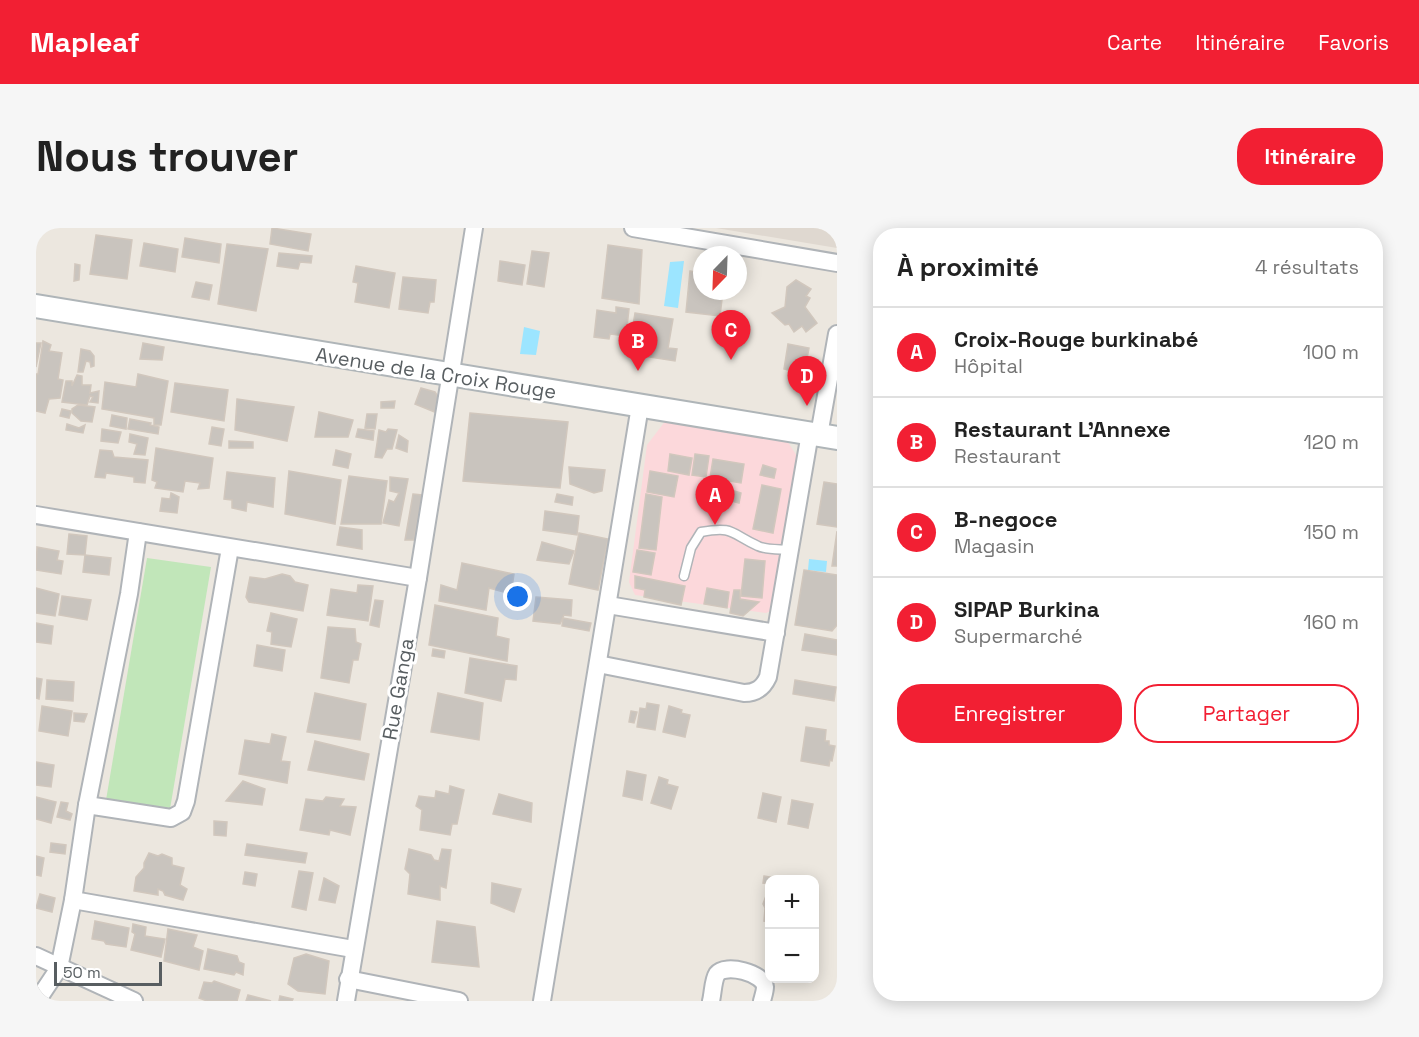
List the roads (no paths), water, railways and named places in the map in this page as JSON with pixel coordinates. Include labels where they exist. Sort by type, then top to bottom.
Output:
[{"type":"street","name":"Rue Ganga","points":[[346,1001],[353,949],[418,578],[474,228]]},
{"type":"street","points":[[644,229],[837,263]]},
{"type":"street","name":"Avenue de la Croix Rouge","points":[[36,306],[822,436]]},
{"type":"street","points":[[598,664],[751,693],[762,688],[776,633],[790,550],[822,436],[837,334]]},
{"type":"street","points":[[542,1001],[640,406]]},
{"type":"street","points":[[36,514],[418,578]]},
{"type":"street","points":[[37,1001],[59,968],[73,900],[87,806],[129,594],[138,531]]},
{"type":"street","points":[[87,806],[171,818],[182,812],[188,790],[230,548]]},
{"type":"street","points":[[608,605],[776,633]]},
{"type":"street","points":[[73,900],[353,949]]},
{"type":"street","points":[[36,956],[134,1001]]},
{"type":"street","points":[[711,1001],[716,975],[722,969],[730,968],[756,975],[762,980],[765,986],[762,1001]]},
{"type":"street","points":[[348,979],[457,1001]]},
{"type":"lane","points":[[684,576],[691,548],[701,532],[720,528],[734,532],[760,548],[790,550]]},
{"type":"water","points":[[684,261],[678,308],[664,306],[670,262]]},
{"type":"water","points":[[524,327],[540,331],[536,355],[520,354]]},
{"type":"water","points":[[809,559],[827,561],[826,572],[808,570]]},
{"type":"place","name":"B-negoce","points":[[731,360]]},
{"type":"place","name":"Restaurant L'Annexe","points":[[638,371]]},
{"type":"place","name":"SIPAP Burkina","points":[[807,406]]},
{"type":"place","name":"Croix-Rouge burkinabé","points":[[715,525]]}]
